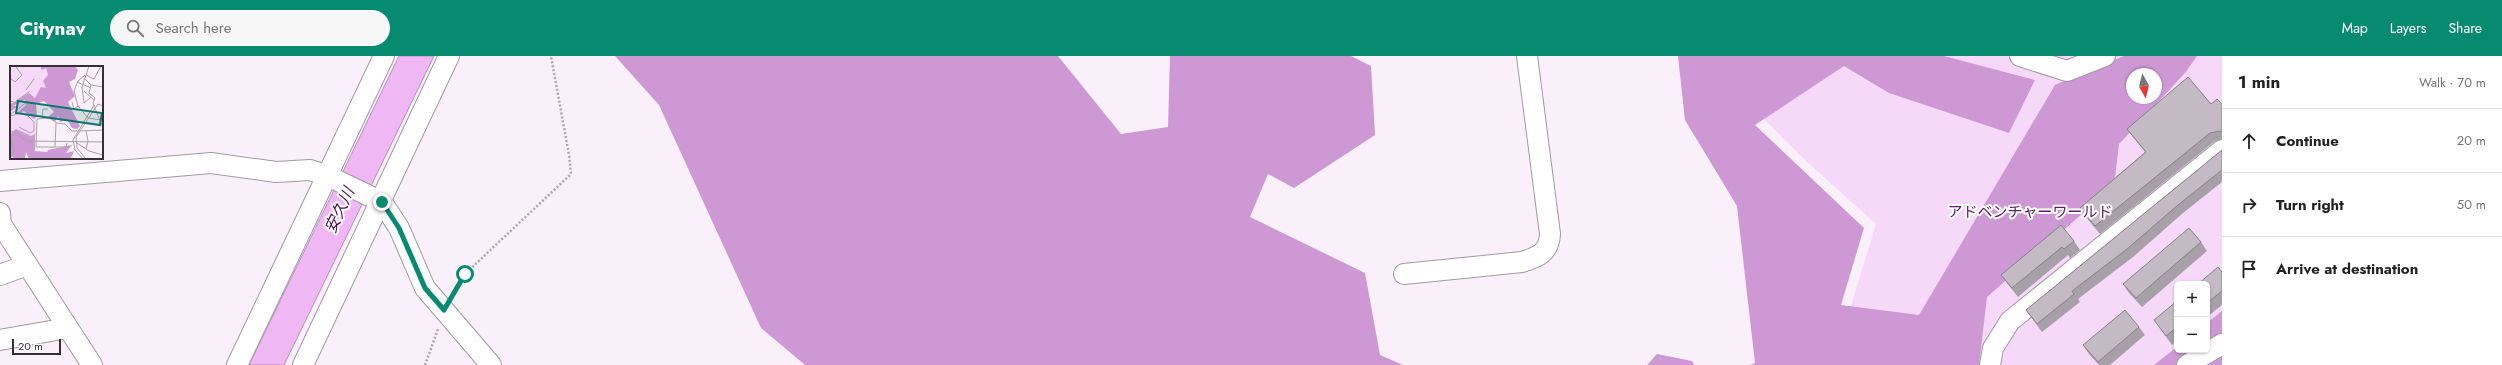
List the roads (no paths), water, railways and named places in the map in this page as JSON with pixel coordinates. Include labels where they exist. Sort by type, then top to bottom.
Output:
[{"type":"street","points":[[236,365],[384,56]]},
{"type":"street","points":[[303,365],[382,202],[448,56]]},
{"type":"street","points":[[1404,274],[1522,262],[1538,257],[1546,251],[1550,244],[1550,234],[1527,56]]},
{"type":"street","points":[[2020,56],[2067,71],[2105,56]]},
{"type":"street","points":[[1990,365],[1993,348],[2010,322],[2222,150]]},
{"type":"street","points":[[0,182],[212,163],[276,172],[310,170],[326,175],[382,202],[399,228],[425,288],[491,365]]},
{"type":"street","points":[[0,213],[1,224],[92,365]]},
{"type":"street","points":[[0,275],[27,265]]},
{"type":"street","points":[[0,340],[68,328]]},
{"type":"street","points":[[2187,365],[2222,344]]},
{"type":"water","name":"安久川","points":[[399,56],[434,56],[284,365],[249,365]]},
{"type":"park label","name":"アドベンチャーワールド","points":[[2030,212]]}]
